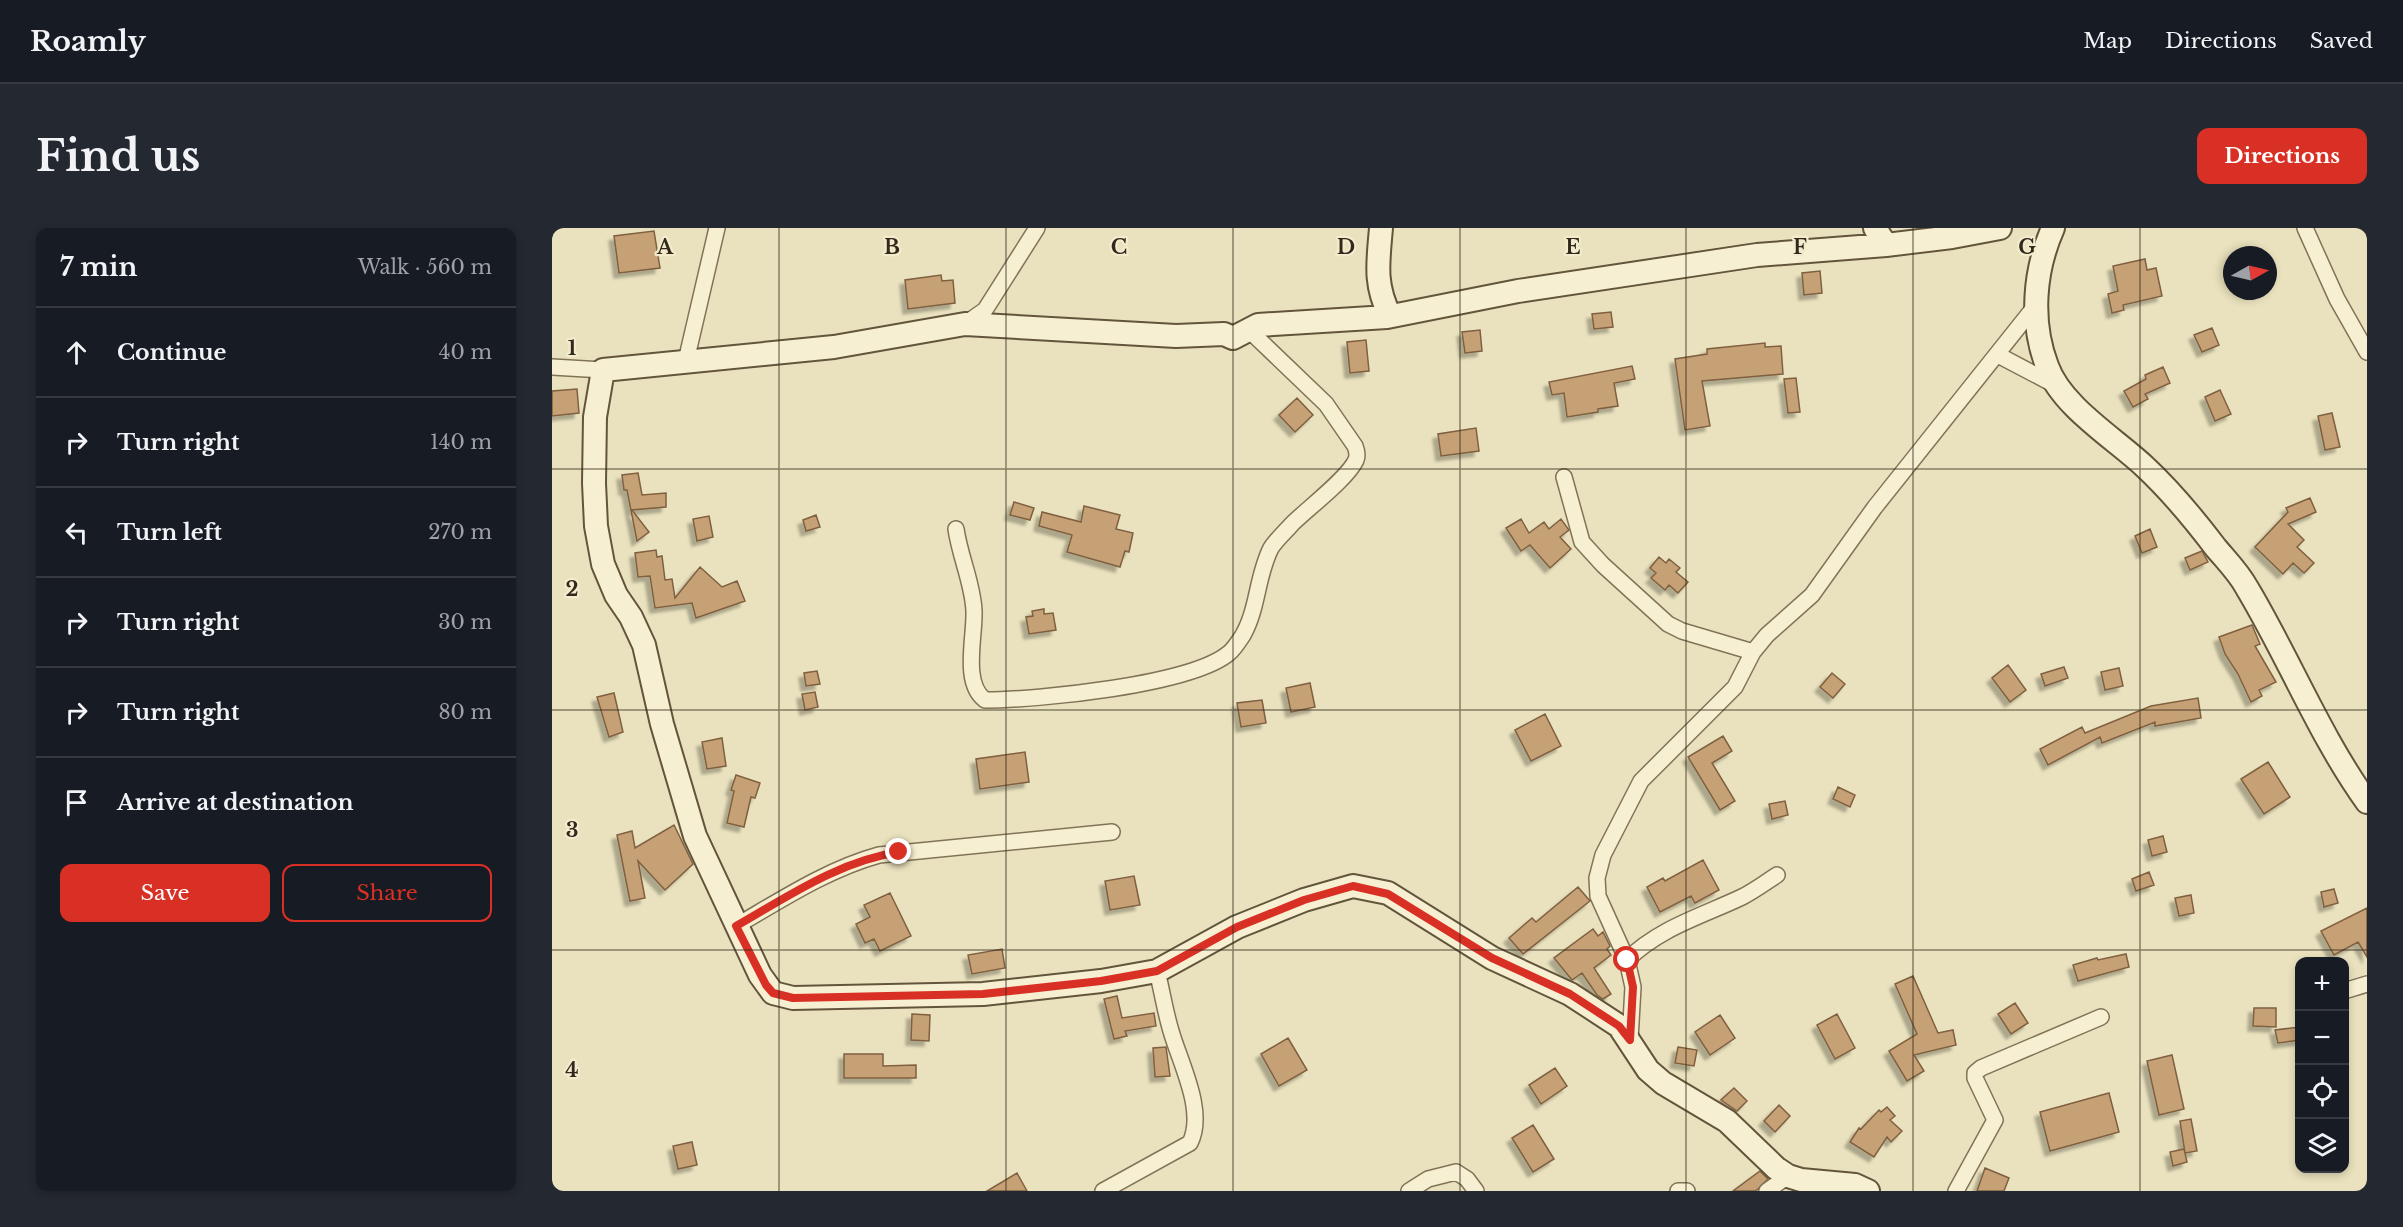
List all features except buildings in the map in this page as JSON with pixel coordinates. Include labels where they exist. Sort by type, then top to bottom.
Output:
[{"type":"street","points":[[686,361],[717,228]]},
{"type":"street","points":[[965,324],[985,310],[1037,228]]},
{"type":"street","points":[[1381,228],[1378,284],[1380,295],[1390,316]]},
{"type":"street","points":[[1233,338],[1258,325],[1390,316],[1518,291],[1881,236],[1952,237],[2000,228]]},
{"type":"street","points":[[2053,228],[2039,269],[2036,305],[2041,344],[2047,367],[2059,387],[2091,422],[2144,465],[2172,494],[2246,585],[2309,707],[2367,802]]},
{"type":"street","points":[[2305,228],[2337,299],[2367,352]]},
{"type":"street","points":[[1630,1040],[1633,987],[1627,960],[1598,896],[1597,878],[1603,855],[1641,781],[1735,687],[1753,652],[1767,635],[1812,595],[1875,507],[2036,305]]},
{"type":"street","points":[[552,367],[603,370],[739,358],[834,347],[965,324],[1176,336],[1224,334],[1233,338],[1248,332],[1253,334],[1326,404],[1355,447],[1357,455],[1354,463],[1344,475],[1303,513],[1271,548],[1251,617],[1243,635],[1230,653],[1215,662],[1181,675],[1093,691],[1012,700],[985,700],[974,690],[974,610],[956,529]]},
{"type":"street","points":[[1998,355],[2059,387]]},
{"type":"street","points":[[603,370],[596,417],[594,483],[596,526],[603,564],[616,595],[631,617],[644,645],[662,724],[695,837],[736,926],[766,985],[773,993],[793,998],[983,994],[1101,981],[1157,971],[1237,927],[1304,900],[1353,886],[1388,894],[1492,958],[1570,994],[1619,1026],[1648,1070],[1727,1121],[1776,1168],[1788,1176],[1801,1180],[1855,1185],[1868,1191]]},
{"type":"street","points":[[1564,477],[1582,542],[1603,565],[1668,624],[1682,631],[1753,652]]},
{"type":"street","points":[[736,926],[858,861],[879,855],[1112,832]]},
{"type":"street","points":[[1627,960],[1662,933],[1744,896],[1777,875]]},
{"type":"street","points":[[1102,1191],[1190,1143],[1195,1134],[1194,1108],[1170,1029],[1157,971]]},
{"type":"street","points":[[2349,989],[2367,984]]},
{"type":"street","points":[[1956,1191],[1995,1120],[1975,1078],[1975,1073],[1981,1068],[2101,1017]]},
{"type":"street","points":[[1409,1191],[1428,1179],[1456,1172],[1467,1179],[1476,1191]]},
{"type":"street","points":[[1767,1191],[1788,1176]]},
{"type":"street","points":[[1678,1191],[1687,1191]]},
{"type":"route","points":[[899,852],[858,861],[802,888],[736,926],[760,975],[773,993],[782,997],[827,999],[983,994],[1101,981],[1157,971],[1237,927],[1304,900],[1353,886],[1388,894],[1492,958],[1570,994],[1619,1026],[1630,1040],[1633,987],[1627,960]]}]
